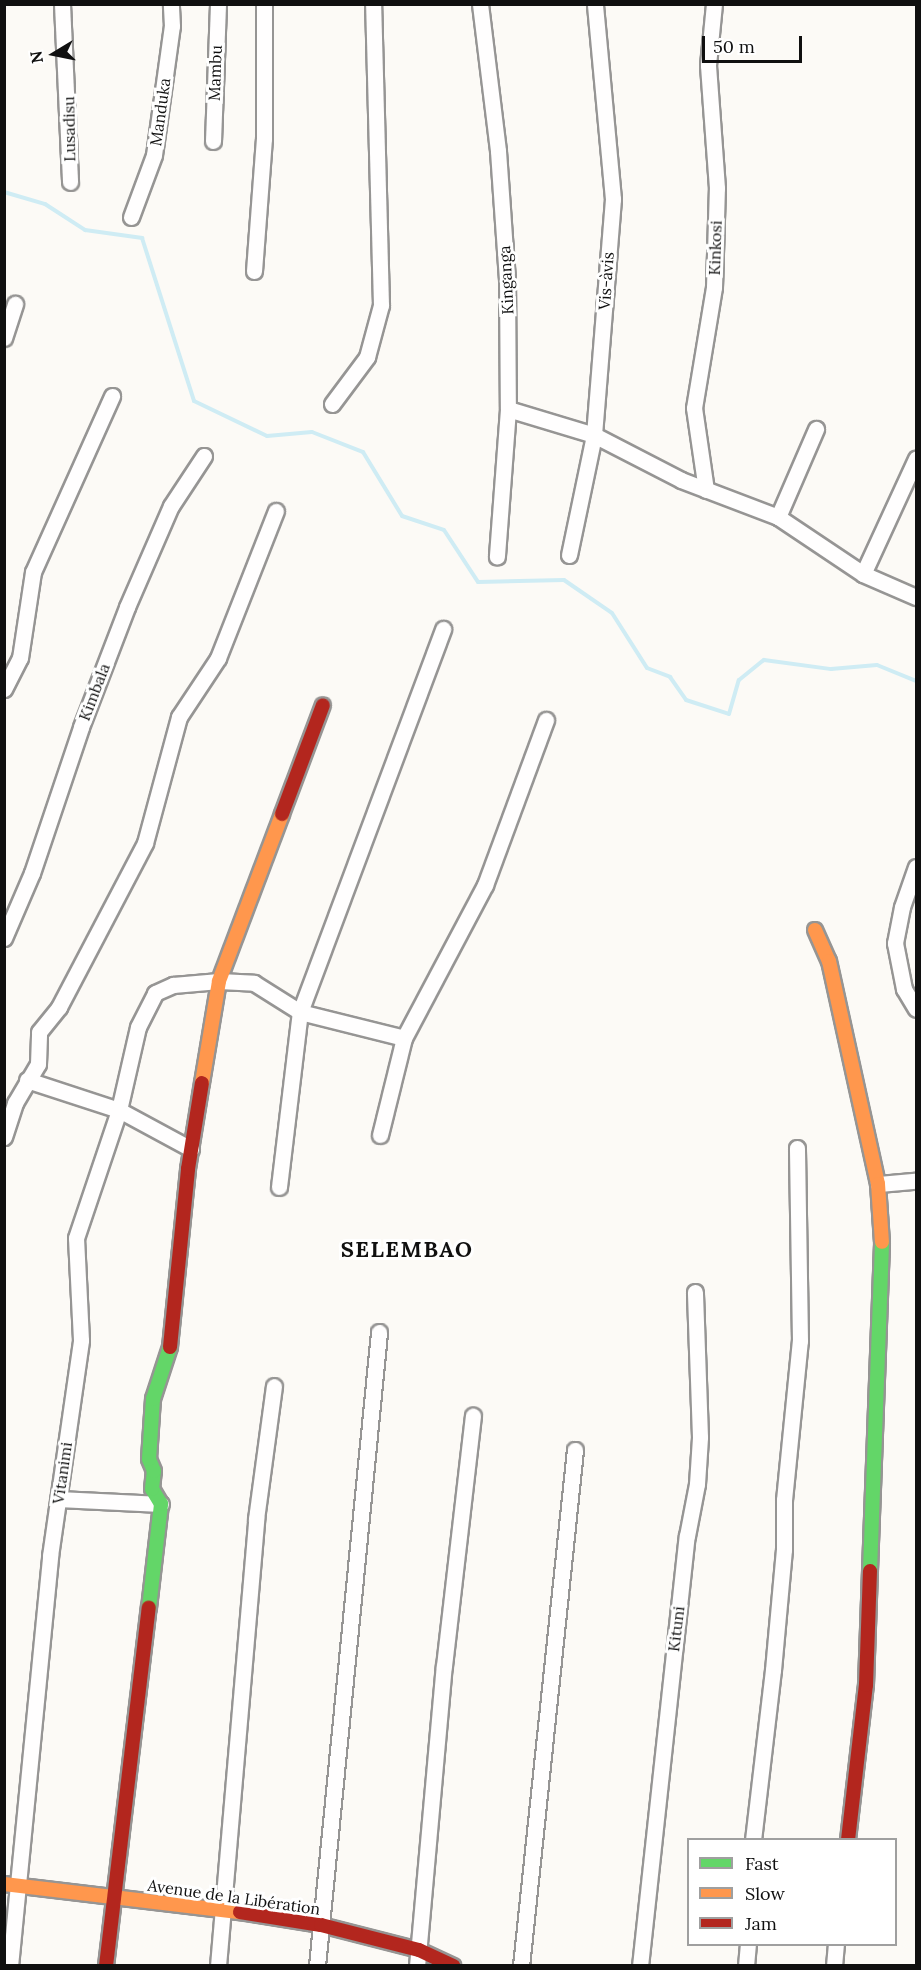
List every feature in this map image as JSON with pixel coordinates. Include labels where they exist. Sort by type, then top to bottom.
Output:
[{"type":"main road","points":[[106,1965],[112,1898],[161,1504],[152,1489],[154,1471],[149,1459],[153,1398],[172,1340],[191,1149],[219,981],[323,705]]},
{"type":"main road","points":[[814,930],[829,962],[878,1184],[883,1254],[866,1684],[848,1838]]},
{"type":"main road","name":"Avenue de la Libération","points":[[12,1885],[223,1909],[321,1925],[419,1950],[453,1965]]},
{"type":"street","name":"Lusadisu","points":[[62,4],[70,182]]},
{"type":"street","name":"Manduka","points":[[131,217],[154,155],[172,26],[171,4]]},
{"type":"street","name":"Mambu","points":[[213,141],[218,4]]},
{"type":"street","points":[[254,271],[264,139],[264,4]]},
{"type":"street","points":[[332,404],[367,357],[381,305],[373,4]]},
{"type":"street","name":"Kinganga","points":[[480,4],[498,152],[507,280],[508,409],[497,557]]},
{"type":"street","name":"Vis-àvis","points":[[568,555],[594,435],[613,199],[595,4]]},
{"type":"street","name":"Kinkosi","points":[[705,490],[694,408],[714,287],[717,188],[708,65],[714,4]]},
{"type":"street","points":[[4,338],[15,304]]},
{"type":"street","points":[[4,689],[20,658],[33,572],[112,396]]},
{"type":"street","points":[[508,409],[594,435],[705,490],[778,517],[863,574],[916,597]]},
{"type":"street","points":[[778,517],[816,429]]},
{"type":"street","name":"Kimbala","points":[[4,938],[32,873],[81,727],[127,607],[171,506],[204,456]]},
{"type":"street","points":[[863,574],[916,459]]},
{"type":"street","points":[[4,1137],[27,1080],[38,1064],[39,1032],[59,1007],[145,843],[179,717],[218,658],[276,511]]},
{"type":"street","points":[[279,1187],[300,1012],[443,629]]},
{"type":"street","points":[[380,1135],[404,1038],[485,885],[546,720]]},
{"type":"street","points":[[916,867],[902,908],[895,944],[904,989],[916,1009]]},
{"type":"street","points":[[219,981],[254,983],[300,1012],[404,1038]]},
{"type":"street","name":"Vitanimi","points":[[10,1965],[12,1885],[58,1499],[81,1340],[76,1238],[119,1110],[138,1027],[155,993],[173,985],[219,981]]},
{"type":"street","points":[[27,1080],[119,1110],[191,1149]]},
{"type":"street","points":[[753,1838],[777,1626],[784,1550],[783,1500],[800,1341],[797,1148]]},
{"type":"street","points":[[878,1184],[916,1181]]},
{"type":"street","name":"Kituni","points":[[640,1965],[687,1536],[697,1484],[700,1437],[695,1292]]},
{"type":"street","points":[[317,1965],[379,1332]]},
{"type":"street","points":[[218,1965],[256,1519],[274,1386]]},
{"type":"street","points":[[417,1965],[444,1666],[473,1416]]},
{"type":"street","points":[[522,1965],[575,1450]]},
{"type":"street","points":[[58,1499],[161,1504]]},
{"type":"street","points":[[746,1965],[748,1946]]},
{"type":"street","points":[[834,1965],[836,1946]]},
{"type":"waterway","points":[[4,192],[45,204],[85,230],[142,238],[194,401],[267,436],[312,432],[363,452],[402,516],[444,530],[478,582],[564,580],[612,613],[647,668],[670,677],[686,700],[729,714],[739,680],[764,660],[831,669],[877,665],[916,681]]},
{"type":"traffic: fast","points":[[870,1571],[882,1242]]},
{"type":"traffic: fast","points":[[149,1608],[161,1504],[152,1489],[154,1471],[149,1459],[153,1399],[170,1347]]},
{"type":"traffic: slow","points":[[202,1083],[219,981],[282,814]]},
{"type":"traffic: slow","points":[[815,930],[829,961],[878,1184],[882,1242]]},
{"type":"traffic: slow","points":[[4,1884],[240,1912]]},
{"type":"traffic: jam","points":[[282,814],[323,705]]},
{"type":"traffic: jam","points":[[170,1347],[188,1169],[202,1083]]},
{"type":"traffic: jam","points":[[848,1838],[866,1685],[870,1571]]},
{"type":"traffic: jam","points":[[106,1966],[149,1608]]},
{"type":"traffic: jam","points":[[240,1912],[321,1925],[419,1950],[453,1966]]},
{"type":"district","name":"SELEMBAO","points":[[407,1250]]}]
